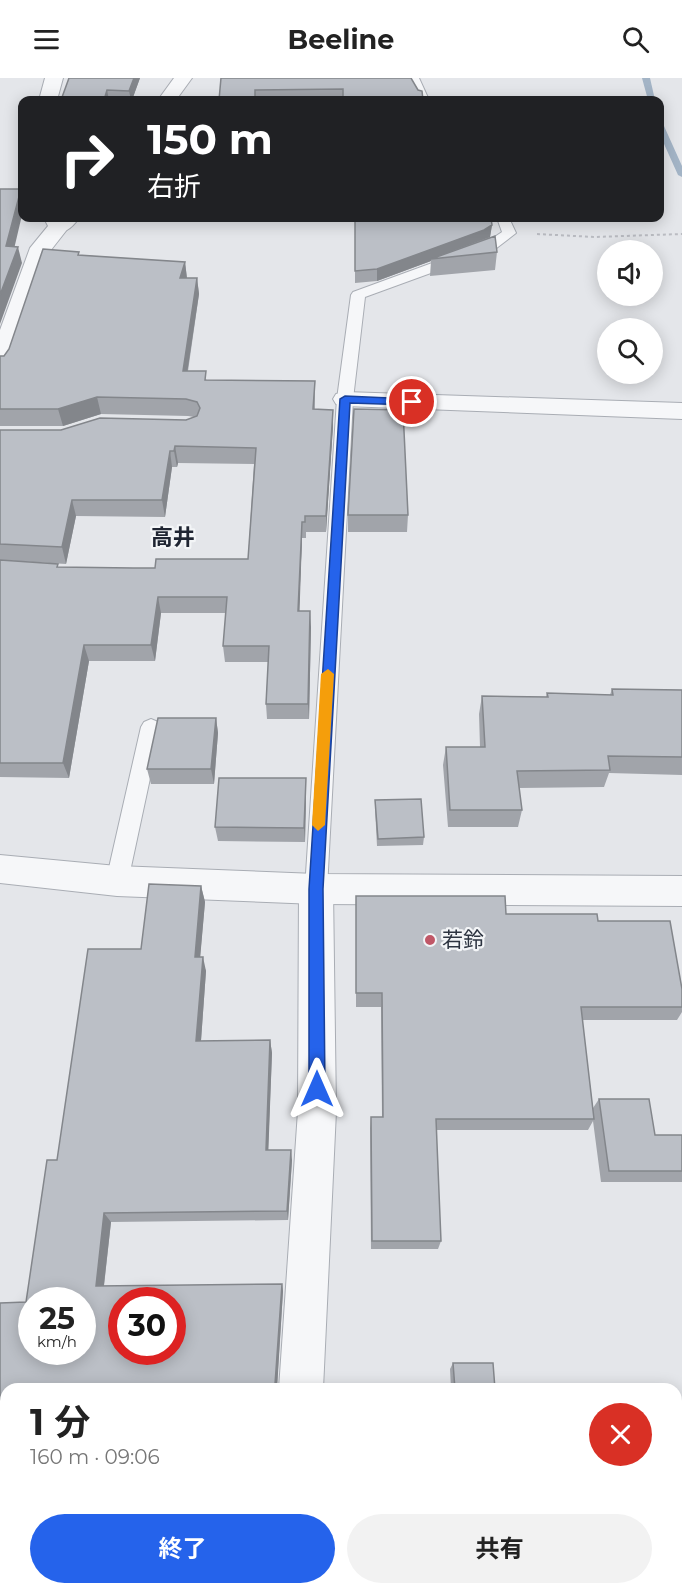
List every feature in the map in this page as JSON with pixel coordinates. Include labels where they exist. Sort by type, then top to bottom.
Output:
[{"type":"street","points":[[49,96],[54,78]]},
{"type":"street","points":[[171,96],[183,78]]},
{"type":"street","points":[[0,365],[28,279],[41,248],[60,222]]},
{"type":"street","points":[[345,399],[682,411]]},
{"type":"street","points":[[0,868],[117,881],[316,889],[682,891]]},
{"type":"street","points":[[301,1383],[317,1111],[316,889]]},
{"type":"lane","points":[[413,78],[422,96]]},
{"type":"lane","points":[[316,889],[345,399],[358,295],[489,247],[509,233],[505,222]]},
{"type":"lane","points":[[117,881],[151,727]]},
{"type":"path","points":[[509,233],[594,237],[682,234]]},
{"type":"building","points":[[69,78],[134,78],[129,91],[107,90],[105,96],[62,96]]},
{"type":"building","points":[[221,78],[411,78],[418,90],[422,91],[423,96],[343,96],[343,89],[255,90],[255,96],[219,96]]},
{"type":"building","points":[[0,189],[18,189],[18,200],[6,246],[18,247],[0,295]]},
{"type":"building","points":[[355,222],[492,222],[492,225],[484,230],[377,269],[355,271]]},
{"type":"building","points":[[495,236],[497,252],[431,259]]},
{"type":"building","points":[[43,249],[79,252],[78,255],[185,262],[180,278],[197,278],[183,371],[206,371],[205,380],[315,381],[313,409],[333,410],[326,516],[305,516],[305,522],[302,522],[298,611],[310,611],[308,704],[266,704],[269,646],[223,646],[227,597],[158,597],[151,645],[84,645],[63,763],[0,763],[0,560],[58,564],[57,567],[155,568],[156,559],[248,559],[256,448],[175,446],[174,451],[170,451],[162,500],[72,500],[62,547],[0,544],[0,430],[61,430],[100,418],[186,420],[197,416],[200,408],[197,402],[186,399],[97,397],[58,409],[0,409],[0,356],[4,356],[9,349]]},
{"type":"building","points":[[354,409],[403,410],[408,515],[348,515]]},
{"type":"building","points":[[612,689],[682,690],[682,757],[608,756],[610,770],[517,771],[522,810],[450,810],[446,747],[485,747],[482,696],[548,697],[547,693],[613,695]]},
{"type":"building","points":[[158,718],[216,718],[211,769],[147,769]]},
{"type":"building","points":[[219,778],[306,778],[304,828],[215,827]]},
{"type":"building","points":[[421,799],[424,837],[378,839],[375,800]]},
{"type":"building","points":[[149,884],[201,886],[195,957],[203,957],[196,1041],[270,1040],[266,1150],[291,1150],[287,1211],[104,1213],[96,1286],[282,1284],[275,1383],[0,1383],[0,1303],[18,1302],[18,1365],[96,1365],[96,1287],[28,1287],[47,1160],[57,1160],[88,949],[141,949]]},
{"type":"building","points":[[356,896],[505,896],[506,914],[597,914],[598,921],[670,921],[682,989],[682,1007],[581,1007],[594,1119],[436,1119],[441,1241],[372,1241],[371,1117],[383,1117],[382,993],[356,993]]},
{"type":"building","points":[[599,1099],[649,1099],[655,1135],[682,1135],[682,1171],[609,1171]]},
{"type":"building","points":[[453,1363],[493,1363],[495,1383],[455,1383]]},
{"type":"waterway","points":[[646,78],[651,96]]},
{"type":"waterway","points":[[664,135],[682,175]]},
{"type":"slow traffic","points":[[318,825],[328,674]]},
{"type":"place","name":"若鈴","points":[[430,940]]},
{"type":"district","name":"高井","points":[[173,537]]},
{"type":"route","points":[[317,1089],[316,889],[345,399],[412,402]]}]
